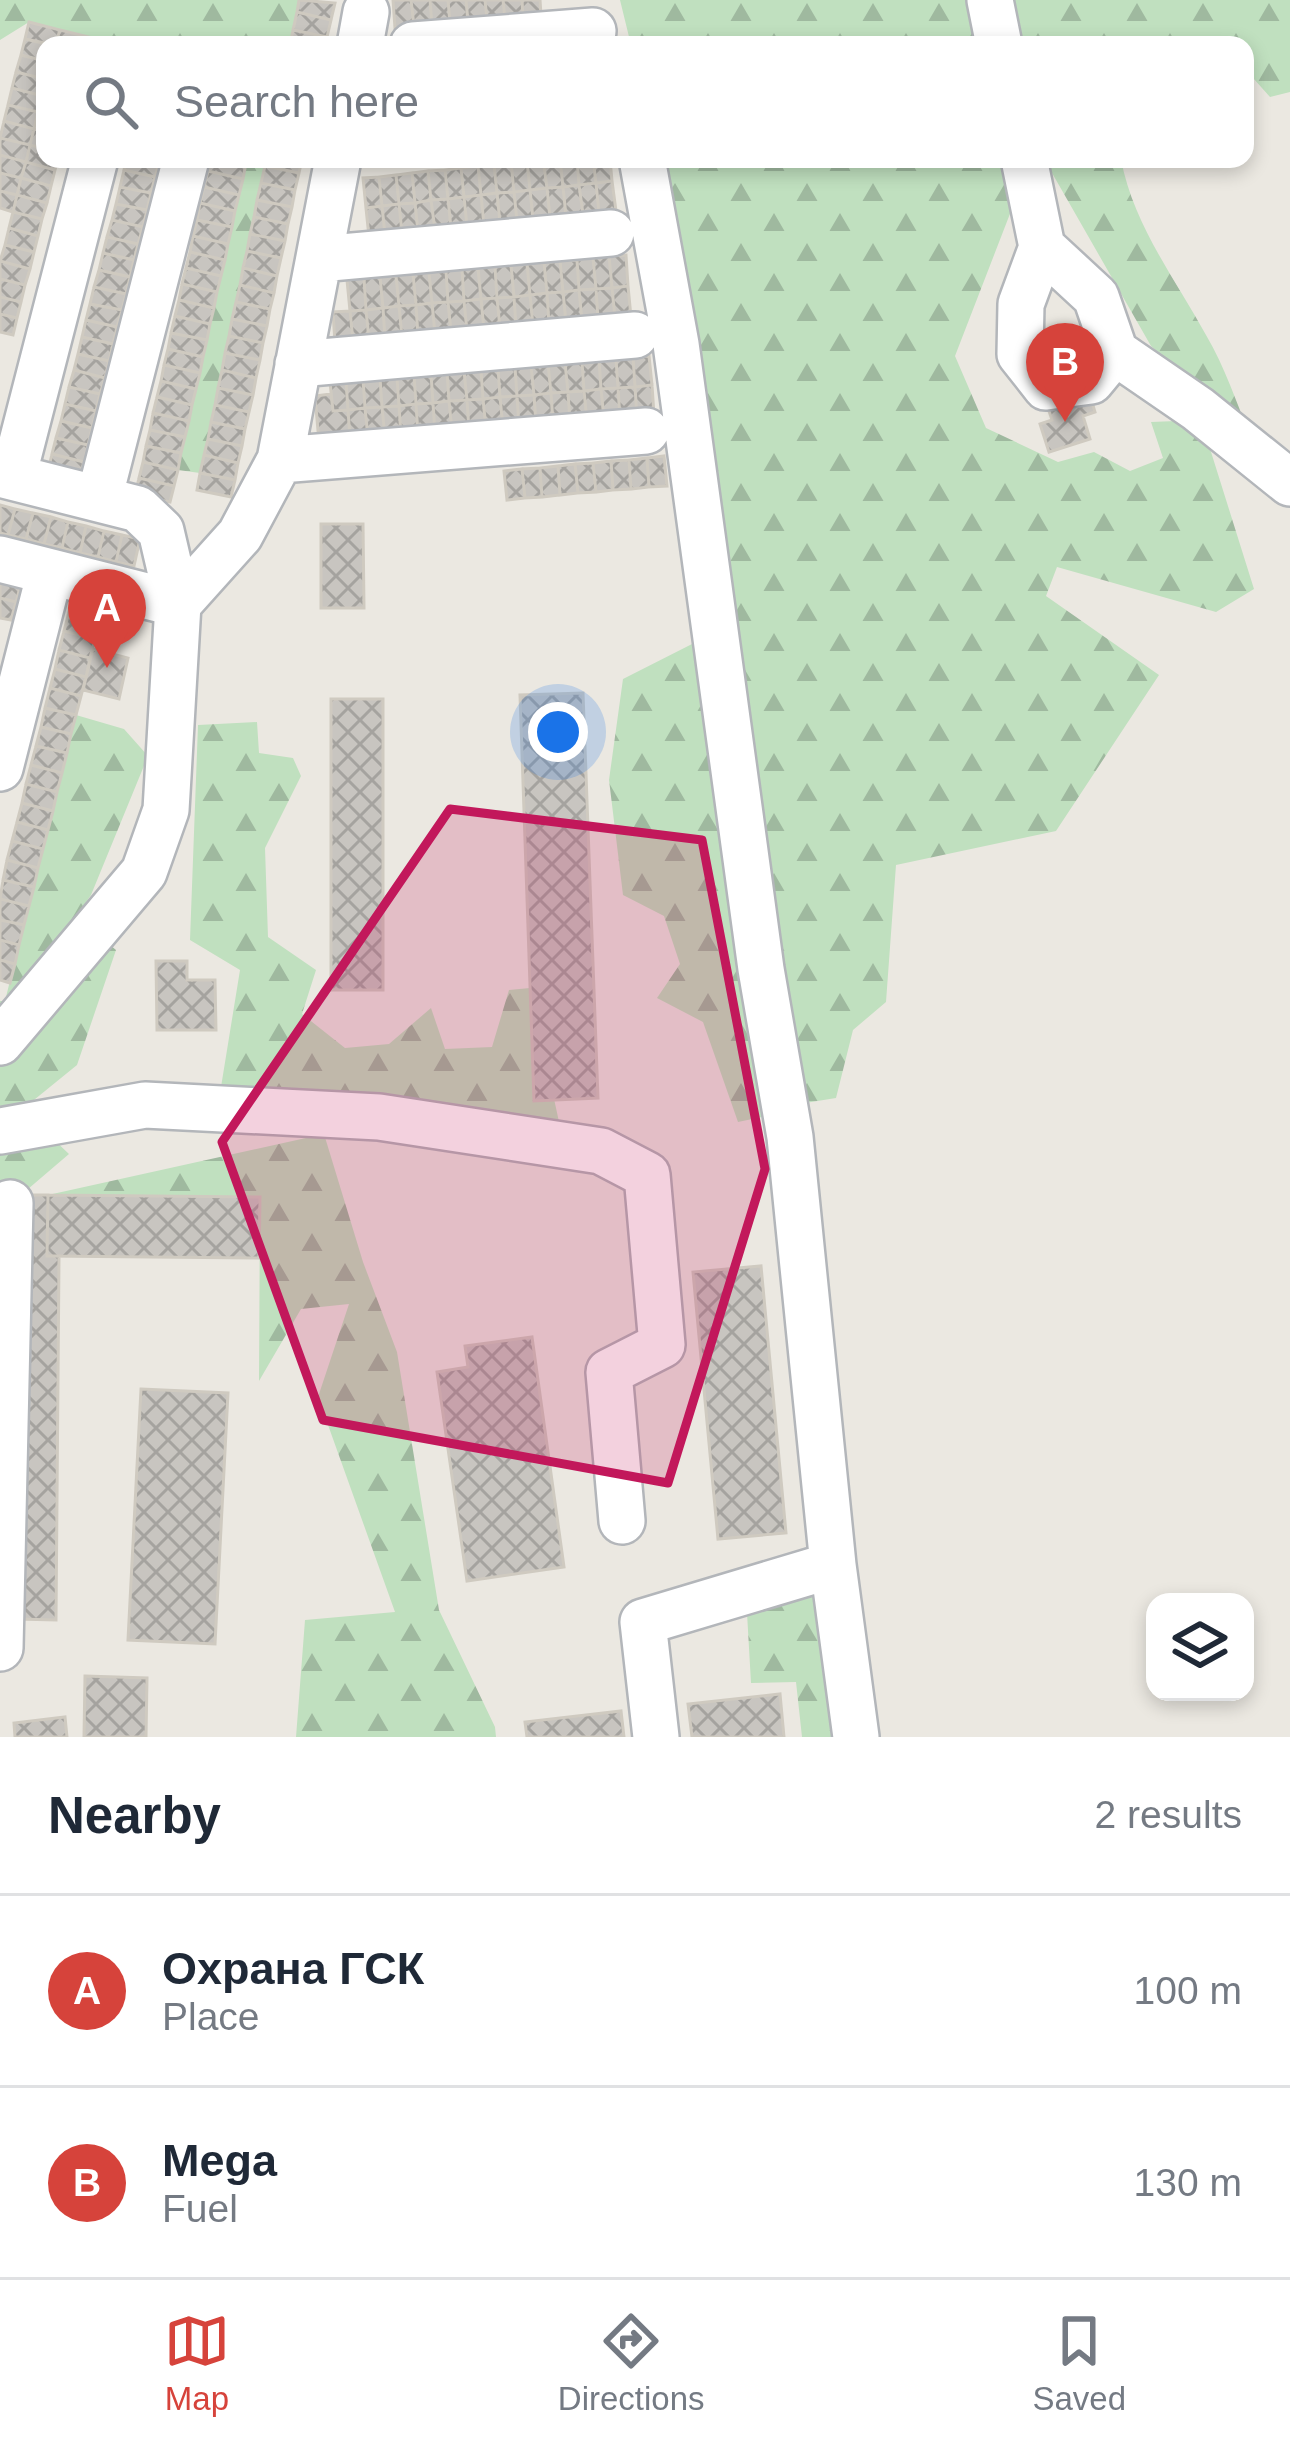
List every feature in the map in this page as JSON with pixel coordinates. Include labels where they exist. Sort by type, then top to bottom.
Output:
[{"type":"lane","points":[[989,0],[997,36]]},
{"type":"lane","points":[[499,36],[606,25]]},
{"type":"lane","points":[[0,1042],[144,872],[166,810],[178,604],[161,531],[138,509],[7,476],[93,168]]},
{"type":"lane","points":[[99,499],[184,168]]},
{"type":"lane","points":[[178,604],[240,535],[280,460],[336,168]]},
{"type":"lane","points":[[644,168],[676,344],[761,969],[790,1137],[833,1565],[856,1737]]},
{"type":"lane","points":[[1026,168],[1042,247],[1021,304],[1020,354],[1046,387],[1091,381],[1114,352]]},
{"type":"lane","points":[[319,259],[610,233]]},
{"type":"lane","points":[[1042,247],[1096,297],[1114,352],[1198,409],[1290,483]]},
{"type":"lane","points":[[298,364],[635,334]]},
{"type":"lane","points":[[280,460],[646,431]]},
{"type":"lane","points":[[0,559],[178,604]]},
{"type":"lane","points":[[0,767],[50,572]]},
{"type":"lane","points":[[0,1131],[145,1106],[379,1117],[601,1151],[647,1174],[662,1345],[609,1372],[622,1522]]},
{"type":"lane","points":[[0,1648],[10,1203]]},
{"type":"lane","points":[[656,1737],[644,1622],[833,1565]]},
{"type":"highlighted area","points":[[450,809],[702,840],[765,1169],[668,1483],[323,1420],[222,1142]]},
{"type":"green space","points":[[0,0],[299,0],[292,36],[85,36],[29,22],[0,40]]},
{"type":"green space","points":[[620,0],[968,0],[976,36],[629,36]]},
{"type":"green space","points":[[1011,0],[1290,0],[1290,92],[1270,97],[1254,79],[1254,36],[1018,36]]},
{"type":"green space","points":[[245,168],[264,168],[200,473],[178,470]]},
{"type":"green space","points":[[659,168],[1005,168],[1013,206],[955,356],[986,428],[1058,462],[1094,452],[1130,471],[1163,458],[1151,422],[1201,420],[1254,589],[1216,612],[1057,567],[1046,596],[1159,675],[1056,831],[896,865],[886,1002],[853,1030],[836,1098],[799,1104]]},
{"type":"green space","points":[[1049,168],[1123,168],[1145,228],[1213,347],[1251,438],[1151,346]]},
{"type":"green space","points":[[696,642],[767,1116],[738,1122],[703,1022],[657,998],[680,964],[664,916],[623,895],[609,780],[623,679]]},
{"type":"green space","points":[[76,715],[124,729],[148,756],[91,895],[0,1024],[0,1001],[5,1001]]},
{"type":"green space","points":[[257,722],[259,753],[293,758],[301,776],[265,848],[268,937],[316,970],[302,1014],[345,1048],[389,1044],[431,1008],[445,1049],[492,1047],[509,990],[530,988],[561,1131],[221,1087],[240,970],[190,940],[198,725]]},
{"type":"green space","points":[[104,940],[116,950],[77,1065],[13,1117],[0,1116],[0,1066]]},
{"type":"green space","points":[[324,1134],[363,1262],[397,1352],[439,1610],[496,1737],[296,1737],[305,1620],[395,1612],[318,1397],[349,1304],[301,1309],[259,1381],[260,1197],[48,1195]]},
{"type":"green space","points":[[49,1135],[69,1154],[21,1195],[0,1195],[0,1142]]},
{"type":"green space","points":[[810,1593],[829,1607],[841,1737],[802,1737],[796,1682],[751,1683],[747,1613]]},
{"type":"building","points":[[299,0],[335,3],[331,20],[297,12]]},
{"type":"building","points":[[393,0],[411,0],[414,26],[395,28]]},
{"type":"building","points":[[411,0],[430,0],[432,25],[414,26]]},
{"type":"building","points":[[430,0],[448,0],[450,23],[432,25]]},
{"type":"building","points":[[448,0],[466,0],[468,22],[450,23]]},
{"type":"building","points":[[466,0],[485,0],[487,20],[468,22]]},
{"type":"building","points":[[485,0],[503,0],[505,19],[487,20]]},
{"type":"building","points":[[503,0],[522,0],[523,17],[505,19]]},
{"type":"building","points":[[522,0],[540,0],[541,15],[523,17]]},
{"type":"building","points":[[297,12],[331,20],[327,36],[293,30]]},
{"type":"building","points":[[29,22],[60,30],[58,36],[25,39]]},
{"type":"building","points":[[293,30],[322,36],[292,36]]},
{"type":"building","points":[[25,39],[36,42],[36,59],[21,55]]},
{"type":"building","points":[[21,55],[36,59],[36,77],[16,72]]},
{"type":"building","points":[[16,72],[36,77],[36,94],[12,88]]},
{"type":"building","points":[[12,88],[36,94],[36,112],[8,105]]},
{"type":"building","points":[[8,105],[36,112],[34,129],[4,121]]},
{"type":"building","points":[[4,121],[34,129],[30,145],[0,138]]},
{"type":"building","points":[[0,138],[30,145],[26,162],[0,155]]},
{"type":"building","points":[[30,145],[36,147],[36,165],[26,162]]},
{"type":"building","points":[[0,155],[26,162],[21,178],[0,173]]},
{"type":"building","points":[[26,162],[55,170],[51,186],[21,178]]},
{"type":"building","points":[[125,168],[158,168],[155,177]]},
{"type":"building","points":[[208,168],[245,168],[243,179]]},
{"type":"building","points":[[265,168],[299,173],[295,190],[261,183]]},
{"type":"building","points":[[461,168],[478,168],[481,195],[464,197]]},
{"type":"building","points":[[461,168],[464,197],[448,199],[445,170]]},
{"type":"building","points":[[478,168],[494,168],[497,193],[481,195]]},
{"type":"building","points":[[494,168],[512,168],[514,192],[497,193]]},
{"type":"building","points":[[512,168],[528,168],[530,190],[514,192]]},
{"type":"building","points":[[528,168],[544,168],[547,188],[530,190]]},
{"type":"building","points":[[544,168],[561,168],[563,187],[547,188]]},
{"type":"building","points":[[561,168],[578,168],[579,185],[563,187]]},
{"type":"building","points":[[578,168],[594,168],[596,183],[579,185]]},
{"type":"building","points":[[594,168],[611,168],[612,181],[596,183]]},
{"type":"building","points":[[124,170],[155,177],[151,193],[120,187]]},
{"type":"building","points":[[445,170],[448,199],[431,200],[428,171]]},
{"type":"building","points":[[208,171],[243,179],[239,195],[204,187]]},
{"type":"building","points":[[428,171],[431,200],[415,203],[412,173]]},
{"type":"building","points":[[0,173],[21,178],[17,195],[0,191]]},
{"type":"building","points":[[412,173],[415,203],[399,204],[396,175]]},
{"type":"building","points":[[396,175],[399,204],[382,206],[379,177]]},
{"type":"building","points":[[379,177],[382,206],[366,208],[363,178]]},
{"type":"building","points":[[21,178],[51,186],[47,203],[17,195]]},
{"type":"building","points":[[612,181],[616,211],[599,213],[596,183]]},
{"type":"building","points":[[261,183],[295,190],[292,207],[257,200]]},
{"type":"building","points":[[596,183],[599,213],[583,214],[579,185]]},
{"type":"building","points":[[579,185],[583,214],[566,216],[563,187]]},
{"type":"building","points":[[120,187],[151,193],[147,210],[116,204]]},
{"type":"building","points":[[204,187],[239,195],[235,211],[200,203]]},
{"type":"building","points":[[563,187],[566,216],[550,218],[547,188]]},
{"type":"building","points":[[547,188],[550,218],[533,219],[530,190]]},
{"type":"building","points":[[530,190],[533,219],[517,221],[514,192]]},
{"type":"building","points":[[0,191],[17,195],[13,212],[0,208]]},
{"type":"building","points":[[514,192],[517,221],[500,223],[497,193]]},
{"type":"building","points":[[497,193],[500,223],[484,225],[481,195]]},
{"type":"building","points":[[17,195],[47,203],[42,219],[13,212]]},
{"type":"building","points":[[481,195],[484,225],[467,226],[464,197]]},
{"type":"building","points":[[464,197],[467,226],[451,228],[448,199]]},
{"type":"building","points":[[448,199],[451,228],[435,230],[431,200]]},
{"type":"building","points":[[257,200],[292,207],[288,224],[254,217]]},
{"type":"building","points":[[431,200],[435,230],[418,232],[415,203]]},
{"type":"building","points":[[200,203],[235,211],[232,227],[197,220]]},
{"type":"building","points":[[415,203],[418,232],[402,233],[399,204]]},
{"type":"building","points":[[116,204],[147,210],[143,227],[112,220]]},
{"type":"building","points":[[399,204],[402,233],[385,235],[382,206]]},
{"type":"building","points":[[382,206],[385,235],[369,237],[366,208]]},
{"type":"building","points":[[13,212],[42,219],[38,236],[9,228]]},
{"type":"building","points":[[254,217],[288,224],[285,241],[250,234]]},
{"type":"building","points":[[112,220],[143,227],[138,244],[107,237]]},
{"type":"building","points":[[197,220],[232,227],[228,244],[193,236]]},
{"type":"building","points":[[9,228],[38,236],[34,252],[5,245]]},
{"type":"building","points":[[250,234],[285,241],[281,258],[247,251]]},
{"type":"building","points":[[193,236],[228,244],[225,260],[190,252]]},
{"type":"building","points":[[107,237],[138,244],[134,260],[103,253]]},
{"type":"building","points":[[5,245],[34,252],[30,269],[0,261]]},
{"type":"building","points":[[247,251],[281,258],[277,276],[243,268]]},
{"type":"building","points":[[190,252],[225,260],[221,276],[186,268]]},
{"type":"building","points":[[103,253],[134,260],[130,277],[99,270]]},
{"type":"building","points":[[626,255],[628,286],[612,288],[609,256]]},
{"type":"building","points":[[609,256],[612,288],[596,289],[593,258]]},
{"type":"building","points":[[593,258],[596,289],[579,290],[577,260]]},
{"type":"building","points":[[577,260],[579,290],[563,292],[560,261]]},
{"type":"building","points":[[0,261],[30,269],[25,285],[0,279]]},
{"type":"building","points":[[560,261],[563,292],[547,293],[544,263]]},
{"type":"building","points":[[544,263],[547,293],[530,295],[527,264]]},
{"type":"building","points":[[527,264],[530,295],[514,297],[511,265]]},
{"type":"building","points":[[511,265],[514,297],[497,298],[495,267]]},
{"type":"building","points":[[495,267],[497,298],[481,299],[478,268]]},
{"type":"building","points":[[186,268],[221,276],[217,292],[182,284]]},
{"type":"building","points":[[243,268],[277,276],[274,293],[240,285]]},
{"type":"building","points":[[478,268],[481,299],[464,301],[462,269]]},
{"type":"building","points":[[462,269],[464,301],[448,302],[446,271]]},
{"type":"building","points":[[99,270],[130,277],[126,294],[94,287]]},
{"type":"building","points":[[446,271],[448,302],[432,303],[429,273]]},
{"type":"building","points":[[429,273],[432,303],[416,305],[413,274]]},
{"type":"building","points":[[413,274],[416,305],[399,306],[396,276]]},
{"type":"building","points":[[396,276],[399,306],[383,308],[380,277]]},
{"type":"building","points":[[380,277],[383,308],[366,310],[364,278]]},
{"type":"building","points":[[364,278],[366,310],[350,311],[347,280]]},
{"type":"building","points":[[0,279],[25,285],[21,302],[0,297]]},
{"type":"building","points":[[182,284],[217,292],[214,308],[179,300]]},
{"type":"building","points":[[240,285],[274,293],[270,309],[236,302]]},
{"type":"building","points":[[628,286],[631,317],[615,318],[612,288]]},
{"type":"building","points":[[94,287],[126,294],[122,310],[90,304]]},
{"type":"building","points":[[612,288],[615,318],[598,319],[596,289]]},
{"type":"building","points":[[596,289],[598,319],[582,321],[579,290]]},
{"type":"building","points":[[579,290],[582,321],[566,323],[563,292]]},
{"type":"building","points":[[563,292],[566,323],[549,324],[547,293]]},
{"type":"building","points":[[547,293],[549,324],[533,326],[530,295]]},
{"type":"building","points":[[530,295],[533,326],[516,327],[514,297]]},
{"type":"building","points":[[0,297],[21,302],[17,318],[0,314]]},
{"type":"building","points":[[514,297],[516,327],[500,328],[497,298]]},
{"type":"building","points":[[497,298],[500,328],[484,330],[481,299]]},
{"type":"building","points":[[481,299],[484,330],[467,331],[464,301]]},
{"type":"building","points":[[179,300],[214,308],[210,324],[175,316]]},
{"type":"building","points":[[464,301],[467,331],[451,332],[448,302]]},
{"type":"building","points":[[236,302],[270,309],[267,326],[232,319]]},
{"type":"building","points":[[448,302],[451,332],[435,334],[432,303]]},
{"type":"building","points":[[432,303],[435,334],[418,336],[416,305]]},
{"type":"building","points":[[90,304],[122,310],[117,327],[86,320]]},
{"type":"building","points":[[416,305],[418,336],[402,337],[399,306]]},
{"type":"building","points":[[399,306],[402,337],[385,339],[383,308]]},
{"type":"building","points":[[383,308],[385,339],[369,340],[366,310]]},
{"type":"building","points":[[366,310],[369,340],[353,341],[350,311]]},
{"type":"building","points":[[350,311],[353,341],[335,343],[333,312]]},
{"type":"building","points":[[0,314],[17,318],[13,335],[0,332]]},
{"type":"building","points":[[175,316],[210,324],[207,340],[171,333]]},
{"type":"building","points":[[232,319],[267,326],[263,343],[229,336]]},
{"type":"building","points":[[86,320],[117,327],[113,344],[82,337]]},
{"type":"building","points":[[171,333],[207,340],[203,357],[168,349]]},
{"type":"building","points":[[229,336],[263,343],[260,360],[225,353]]},
{"type":"building","points":[[82,337],[113,344],[109,361],[78,354]]},
{"type":"building","points":[[168,349],[203,357],[200,373],[164,365]]},
{"type":"building","points":[[225,353],[260,360],[256,378],[222,370]]},
{"type":"building","points":[[78,354],[109,361],[105,378],[74,370]]},
{"type":"building","points":[[649,356],[652,385],[635,387],[633,357]]},
{"type":"building","points":[[633,357],[635,387],[618,388],[616,359]]},
{"type":"building","points":[[616,359],[618,388],[601,389],[599,360]]},
{"type":"building","points":[[599,360],[601,389],[584,391],[582,362]]},
{"type":"building","points":[[582,362],[584,391],[568,392],[565,363]]},
{"type":"building","points":[[565,363],[568,392],[551,393],[548,364]]},
{"type":"building","points":[[548,364],[551,393],[534,395],[531,366]]},
{"type":"building","points":[[164,365],[200,373],[196,389],[161,381]]},
{"type":"building","points":[[531,366],[534,395],[517,396],[515,367]]},
{"type":"building","points":[[515,367],[517,396],[500,397],[498,368]]},
{"type":"building","points":[[498,368],[500,397],[483,399],[481,370]]},
{"type":"building","points":[[74,370],[105,378],[100,394],[69,387]]},
{"type":"building","points":[[222,370],[256,378],[253,395],[218,388]]},
{"type":"building","points":[[481,370],[483,399],[467,400],[464,371]]},
{"type":"building","points":[[464,371],[467,400],[449,401],[447,372]]},
{"type":"building","points":[[447,372],[449,401],[433,403],[431,374]]},
{"type":"building","points":[[431,374],[433,403],[416,404],[414,375]]},
{"type":"building","points":[[414,375],[416,404],[399,406],[397,377]]},
{"type":"building","points":[[397,377],[399,406],[382,407],[380,378]]},
{"type":"building","points":[[380,378],[382,407],[365,408],[363,379]]},
{"type":"building","points":[[363,379],[365,408],[348,410],[346,381]]},
{"type":"building","points":[[161,381],[196,389],[192,405],[157,397]]},
{"type":"building","points":[[346,381],[348,410],[333,411],[330,382]]},
{"type":"building","points":[[652,385],[654,415],[637,417],[635,387]]},
{"type":"building","points":[[69,387],[100,394],[96,411],[65,404]]},
{"type":"building","points":[[635,387],[637,417],[620,418],[618,388]]},
{"type":"building","points":[[218,388],[253,395],[249,412],[215,405]]},
{"type":"building","points":[[618,388],[620,418],[604,419],[601,389]]},
{"type":"building","points":[[601,389],[604,419],[587,421],[584,391]]},
{"type":"building","points":[[584,391],[587,421],[570,422],[568,392]]},
{"type":"building","points":[[568,392],[570,422],[553,423],[551,393]]},
{"type":"building","points":[[1089,392],[1095,412],[1083,416],[1090,439],[1049,452],[1040,424],[1052,420],[1047,405]]},
{"type":"building","points":[[551,393],[553,423],[536,424],[534,395]]},
{"type":"building","points":[[331,394],[333,411],[348,410],[350,439],[319,442],[315,396]]},
{"type":"building","points":[[534,395],[536,424],[519,426],[517,396]]},
{"type":"building","points":[[517,396],[519,426],[503,428],[500,397]]},
{"type":"building","points":[[157,397],[192,405],[189,421],[153,413]]},
{"type":"building","points":[[500,397],[503,428],[486,429],[483,399]]},
{"type":"building","points":[[483,399],[486,429],[469,430],[467,400]]},
{"type":"building","points":[[467,400],[469,430],[452,431],[449,401]]},
{"type":"building","points":[[449,401],[452,431],[435,433],[433,403]]},
{"type":"building","points":[[433,403],[435,433],[418,434],[416,404]]},
{"type":"building","points":[[65,404],[96,411],[92,428],[61,421]]},
{"type":"building","points":[[416,404],[418,434],[401,435],[399,406]]},
{"type":"building","points":[[215,405],[249,412],[245,429],[211,422]]},
{"type":"building","points":[[399,406],[401,435],[385,437],[382,407]]},
{"type":"building","points":[[382,407],[385,437],[368,438],[365,408]]},
{"type":"building","points":[[365,408],[368,438],[350,439],[348,410]]},
{"type":"building","points":[[153,413],[189,421],[185,437],[150,430]]},
{"type":"building","points":[[61,421],[92,428],[88,445],[56,438]]},
{"type":"building","points":[[211,422],[245,429],[242,446],[208,439]]},
{"type":"building","points":[[150,430],[185,437],[181,453],[146,446]]},
{"type":"building","points":[[56,438],[88,445],[84,462],[52,454]]},
{"type":"building","points":[[208,439],[242,446],[238,463],[204,455]]},
{"type":"building","points":[[146,446],[181,453],[178,470],[143,462]]},
{"type":"building","points":[[52,454],[84,462],[79,479],[48,471]]},
{"type":"building","points":[[204,455],[238,463],[235,480],[200,473]]},
{"type":"building","points":[[664,456],[667,486],[649,487],[647,458]]},
{"type":"building","points":[[647,458],[649,487],[631,489],[629,460]]},
{"type":"building","points":[[629,460],[631,489],[613,490],[611,461]]},
{"type":"building","points":[[611,461],[613,490],[596,492],[593,463]]},
{"type":"building","points":[[143,462],[178,470],[174,486],[139,478]]},
{"type":"building","points":[[593,463],[596,492],[578,493],[575,464]]},
{"type":"building","points":[[575,464],[578,493],[560,495],[558,466]]},
{"type":"building","points":[[558,466],[560,495],[542,497],[540,468]]},
{"type":"building","points":[[540,468],[542,497],[525,498],[522,469]]},
{"type":"building","points":[[522,469],[525,498],[507,500],[504,471]]},
{"type":"building","points":[[200,473],[235,480],[231,497],[197,490]]},
{"type":"building","points":[[139,478],[174,486],[170,502],[135,495]]},
{"type":"building","points":[[0,505],[15,509],[8,535],[0,533]]},
{"type":"building","points":[[15,509],[33,513],[26,539],[8,535]]},
{"type":"building","points":[[33,513],[51,517],[44,544],[26,539]]},
{"type":"building","points":[[51,517],[68,522],[62,548],[44,544]]},
{"type":"building","points":[[68,522],[86,526],[80,553],[62,548]]},
{"type":"building","points":[[321,524],[363,524],[364,608],[321,608]]},
{"type":"building","points":[[86,526],[104,531],[98,557],[80,553]]},
{"type":"building","points":[[104,531],[122,535],[116,562],[98,557]]},
{"type":"building","points":[[122,535],[140,539],[134,566],[116,562]]},
{"type":"building","points":[[0,578],[21,584],[16,602],[0,598]]},
{"type":"building","points":[[74,593],[105,601],[100,620],[69,612]]},
{"type":"building","points":[[0,598],[16,602],[11,620],[0,618]]},
{"type":"building","points":[[69,612],[100,620],[95,639],[64,631]]},
{"type":"building","points":[[64,631],[95,639],[90,658],[59,650]]},
{"type":"building","points":[[93,649],[128,658],[119,699],[83,690]]},
{"type":"building","points":[[59,650],[90,658],[86,677],[55,669]]},
{"type":"building","points":[[55,669],[86,677],[81,696],[50,688]]},
{"type":"building","points":[[50,688],[81,696],[76,715],[45,708]]},
{"type":"building","points":[[583,693],[598,1098],[534,1101],[520,695]]},
{"type":"building","points":[[331,699],[383,699],[383,990],[331,990]]},
{"type":"building","points":[[45,708],[76,715],[71,734],[41,727]]},
{"type":"building","points":[[41,727],[71,734],[67,753],[36,746]]},
{"type":"building","points":[[36,746],[67,753],[62,773],[31,765]]},
{"type":"building","points":[[31,765],[62,773],[57,792],[26,784]]},
{"type":"building","points":[[26,784],[57,792],[53,811],[22,803]]},
{"type":"building","points":[[22,803],[53,811],[48,830],[17,822]]},
{"type":"building","points":[[17,822],[48,830],[43,849],[12,841]]},
{"type":"building","points":[[12,841],[43,849],[38,868],[7,860]]},
{"type":"building","points":[[7,860],[38,868],[34,887],[3,880]]},
{"type":"building","points":[[3,880],[34,887],[29,906],[0,899]]},
{"type":"building","points":[[0,899],[29,906],[24,925],[0,920]]},
{"type":"building","points":[[0,920],[24,925],[19,945],[0,940]]},
{"type":"building","points":[[0,940],[19,945],[15,964],[0,960]]},
{"type":"building","points":[[0,960],[15,964],[10,983],[0,980]]},
{"type":"building","points":[[156,961],[187,961],[187,980],[215,980],[216,1030],[157,1030]]},
{"type":"building","points":[[21,1195],[48,1195],[47,1256],[59,1256],[56,1620],[17,1619]]},
{"type":"building","points":[[48,1195],[260,1197],[259,1258],[47,1256]]},
{"type":"building","points":[[761,1266],[786,1533],[718,1539],[693,1272]]},
{"type":"building","points":[[532,1337],[564,1567],[467,1581],[437,1372],[468,1367],[465,1346]]},
{"type":"building","points":[[141,1389],[228,1393],[215,1644],[128,1640]]},
{"type":"building","points":[[85,1676],[147,1678],[146,1737],[84,1737]]},
{"type":"building","points":[[780,1694],[784,1737],[692,1737],[688,1704]]},
{"type":"building","points":[[621,1711],[624,1737],[527,1737],[525,1722]]},
{"type":"building","points":[[65,1717],[67,1737],[15,1737],[14,1723]]},
{"type":"place","name":"Mega","points":[[1065,422]]},
{"type":"place","name":"Охрана ГСК","points":[[107,668]]}]
